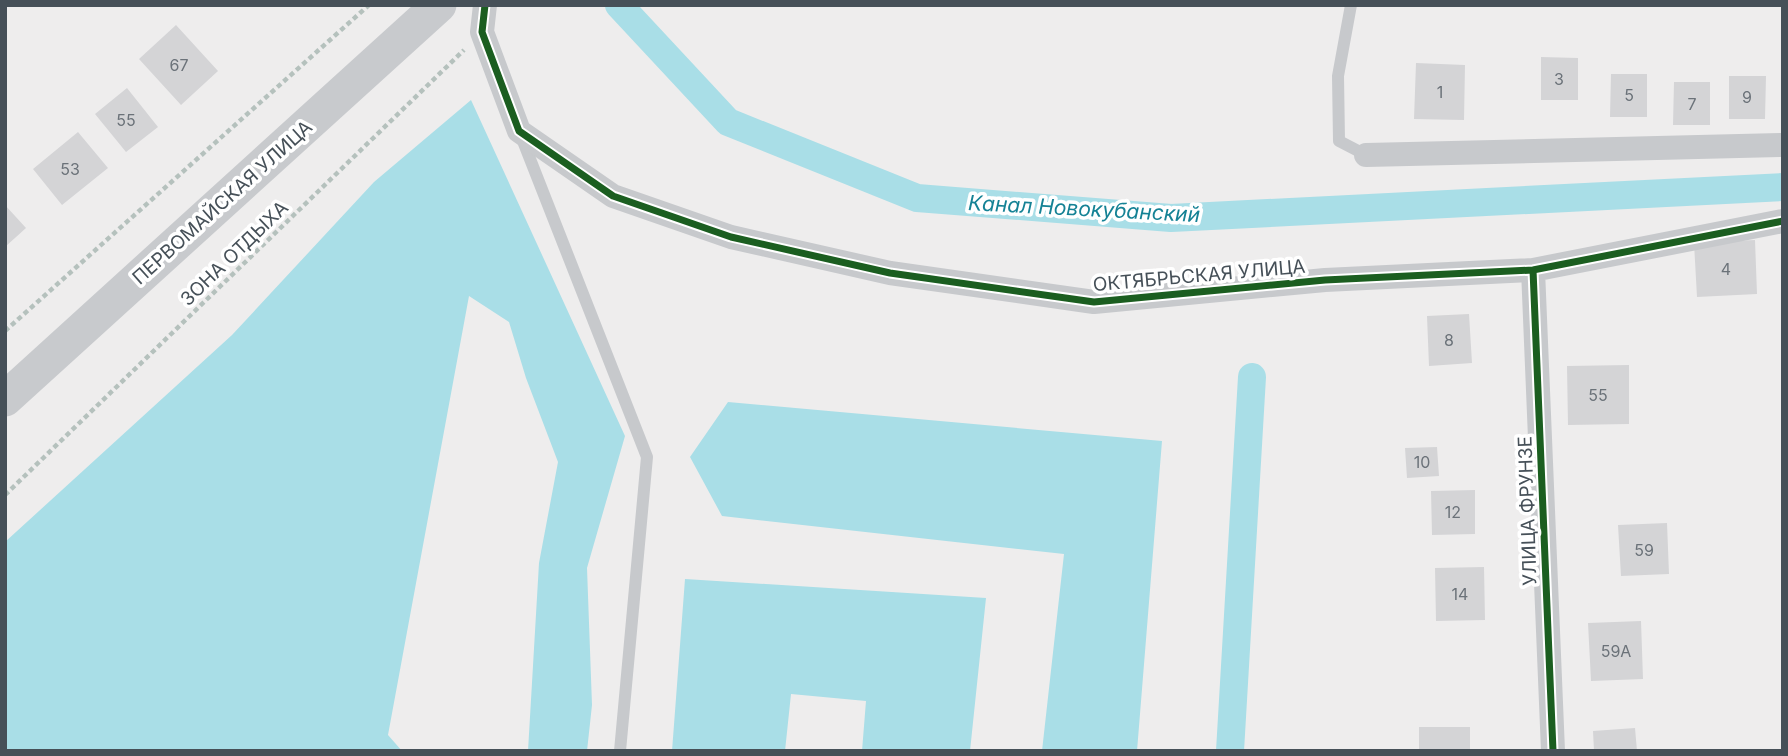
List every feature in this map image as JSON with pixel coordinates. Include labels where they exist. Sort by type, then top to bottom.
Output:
[{"type":"main road","name":"ПЕРВОМАЙСКАЯ УЛИЦА","points":[[5,399],[439,5]]},
{"type":"street","points":[[485,5],[482,32],[519,131]]},
{"type":"street","name":"ОКТЯБРЬСКАЯ УЛИЦА","points":[[519,131],[613,196],[731,237],[890,273],[1094,302],[1325,281],[1533,270],[1783,221]]},
{"type":"street","points":[[1366,155],[1783,145]]},
{"type":"street","name":"УЛИЦА ФРУНЗЕ","points":[[1533,270],[1553,751]]},
{"type":"lane","points":[[1351,5],[1338,76],[1339,141],[1366,155]]},
{"type":"lane","points":[[519,131],[647,457],[620,751]]},
{"type":"path","points":[[5,331],[369,5]]},
{"type":"water","points":[[471,100],[625,436],[587,568],[592,705],[587,751],[528,751],[539,563],[558,462],[526,378],[509,322],[469,296],[388,735],[402,751],[5,751],[5,542],[232,335],[374,182]]},
{"type":"water","points":[[728,402],[1162,441],[1137,751],[1042,751],[1064,554],[722,516],[690,457]]},
{"type":"water","points":[[685,579],[986,598],[970,751],[862,751],[866,701],[791,694],[785,751],[672,751]]},
{"type":"building","points":[[176,25],[218,71],[181,105],[139,59]]},
{"type":"building","points":[[1541,57],[1578,58],[1578,100],[1541,100]]},
{"type":"building","points":[[1416,63],[1465,65],[1464,120],[1414,119]]},
{"type":"building","points":[[1611,74],[1647,74],[1647,117],[1610,117]]},
{"type":"building","points":[[1729,76],[1766,76],[1765,119],[1729,119]]},
{"type":"building","points":[[1674,82],[1710,82],[1710,125],[1673,125]]},
{"type":"building","points":[[127,88],[158,127],[126,152],[95,114]]},
{"type":"building","points":[[78,132],[108,168],[62,205],[33,169]]},
{"type":"building","points":[[5,205],[26,228],[5,247]]},
{"type":"building","points":[[1755,240],[1757,294],[1697,297],[1694,243]]},
{"type":"building","points":[[1469,314],[1472,363],[1429,366],[1427,316]]},
{"type":"building","points":[[1629,365],[1629,424],[1568,425],[1567,366]]},
{"type":"building","points":[[1437,447],[1439,476],[1407,478],[1405,448]]},
{"type":"building","points":[[1475,490],[1475,534],[1432,535],[1431,491]]},
{"type":"building","points":[[1667,523],[1669,574],[1621,576],[1618,525]]},
{"type":"building","points":[[1484,567],[1485,620],[1436,621],[1435,568]]},
{"type":"building","points":[[1641,621],[1643,679],[1591,681],[1588,623]]},
{"type":"building","points":[[1419,727],[1470,727],[1470,751],[1419,751]]},
{"type":"building","points":[[1635,728],[1637,751],[1594,751],[1593,731]]},
{"type":"waterway","name":"Канал Новокубанский","points":[[619,5],[728,122],[917,198],[1171,218],[1783,187]]},
{"type":"waterway","points":[[1230,751],[1252,377]]},
{"type":"cycle path","points":[[485,5],[482,32],[519,131],[613,196],[731,237],[890,273],[1094,302],[1325,280],[1533,270],[1783,221]]},
{"type":"cycle path","points":[[1533,270],[1553,751]]}]
